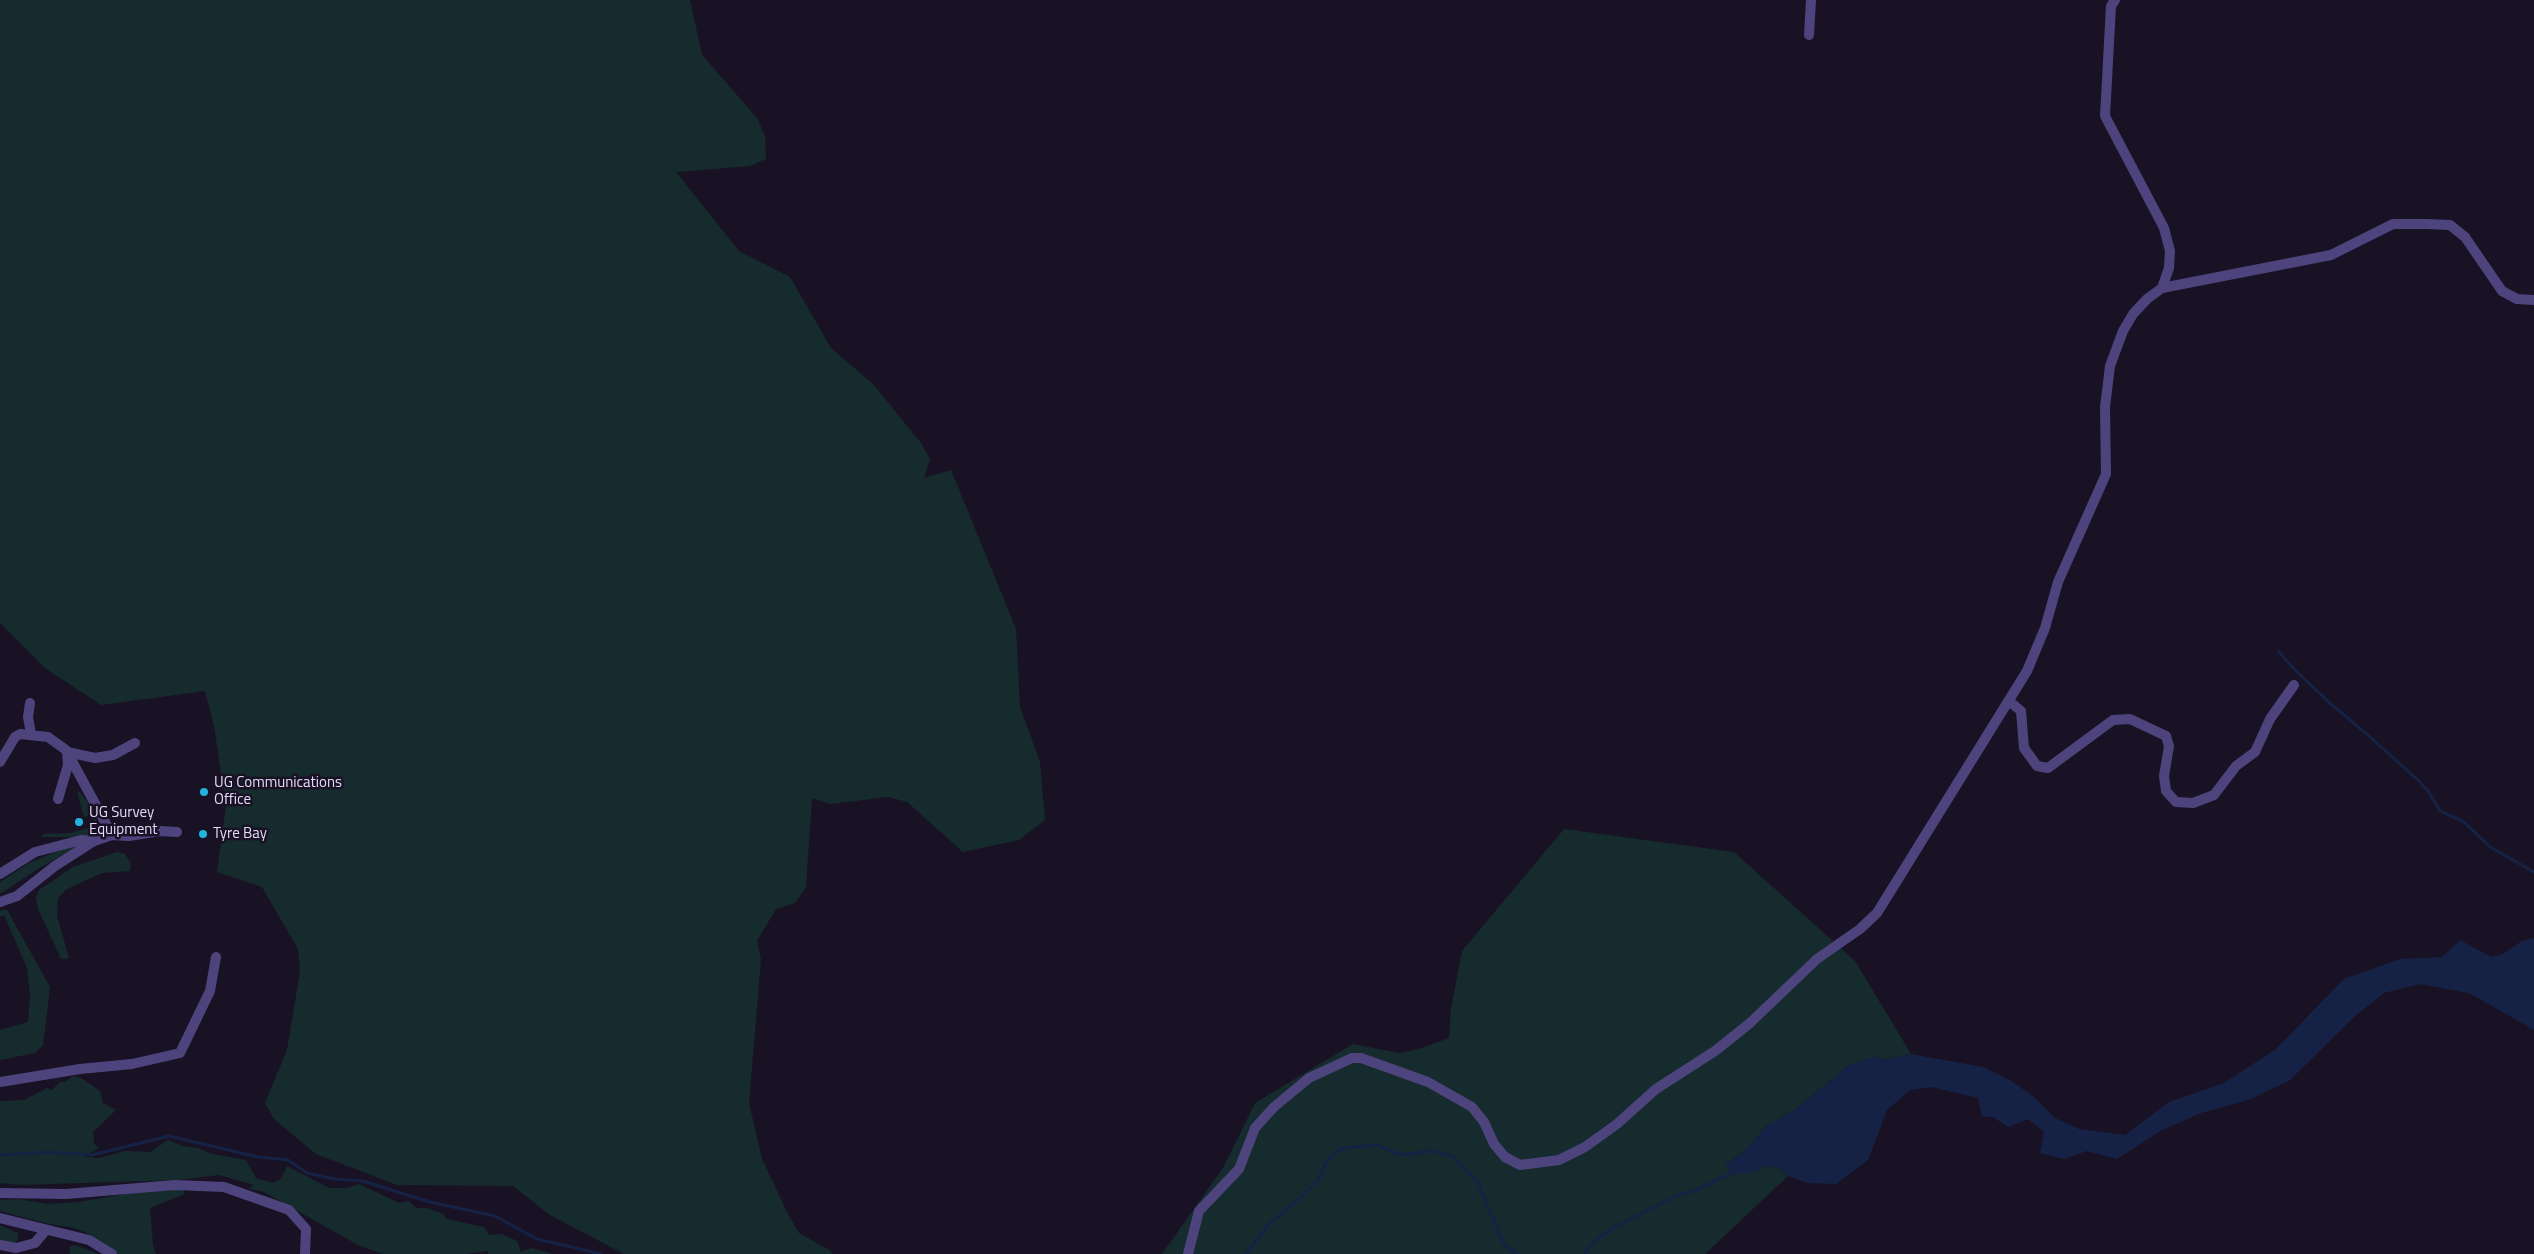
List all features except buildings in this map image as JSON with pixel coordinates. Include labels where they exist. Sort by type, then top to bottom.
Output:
[{"type":"street","points":[[1809,35],[1811,0]]},
{"type":"street","points":[[2113,2],[2105,116],[2164,228],[2170,251],[2169,268],[2162,288]]},
{"type":"street","points":[[1188,1254],[1199,1211],[1239,1170],[1255,1128],[1274,1108],[1309,1078],[1352,1058],[1361,1058],[1428,1082],[1472,1107],[1484,1122],[1494,1144],[1505,1157],[1520,1165],[1559,1160],[1585,1147],[1617,1124],[1656,1089],[1716,1051],[1750,1023],[1817,959],[1860,929],[1877,914],[2027,671],[2044,628],[2058,582],[2106,474],[2105,407],[2110,366],[2116,348],[2133,314],[2147,299],[2162,288],[2331,255],[2393,224],[2426,224],[2450,225],[2465,237],[2502,291],[2517,299],[2534,300]]},
{"type":"street","points":[[2009,701],[2021,711],[2024,748],[2037,766],[2048,768],[2113,720],[2130,719],[2166,736],[2169,746],[2164,776],[2166,790],[2176,802],[2193,803],[2214,795],[2236,766],[2255,752],[2270,719],[2294,685]]},
{"type":"street","points":[[30,703],[28,717],[31,734]]},
{"type":"street","points":[[0,762],[15,737],[20,734],[48,737],[67,752],[112,835]]},
{"type":"street","points":[[67,752],[95,758],[113,756],[135,743]]},
{"type":"street","points":[[58,799],[68,765],[67,752]]},
{"type":"street","points":[[0,902],[17,896],[55,866],[94,841],[112,835],[129,836],[160,831],[177,832]]},
{"type":"street","points":[[0,874],[35,852],[81,840],[94,841]]},
{"type":"street","points":[[0,1082],[80,1069],[132,1064],[180,1053],[210,991],[216,957]]},
{"type":"street","points":[[0,1193],[66,1194],[175,1185],[224,1187],[289,1210],[306,1229],[305,1254]]},
{"type":"street","points":[[0,1218],[45,1231],[89,1240],[112,1254]]},
{"type":"street","points":[[0,1246],[16,1248],[35,1243],[45,1231]]},
{"type":"green space","points":[[0,0],[690,0],[702,55],[757,118],[765,136],[766,159],[750,166],[676,172],[739,251],[790,277],[831,348],[873,384],[921,443],[930,459],[924,478],[951,470],[1016,629],[1020,707],[1040,762],[1045,820],[1019,840],[963,852],[907,802],[888,797],[830,804],[812,798],[806,887],[795,903],[776,909],[757,941],[761,960],[749,1103],[762,1159],[788,1214],[799,1233],[831,1251],[832,1254],[624,1254],[550,1215],[513,1186],[397,1185],[316,1154],[274,1119],[265,1103],[287,1050],[300,971],[298,949],[262,887],[217,872],[226,806],[214,726],[205,691],[101,705],[45,668],[0,623]]},
{"type":"green space","points":[[77,791],[80,792],[96,814],[98,831],[87,837],[41,837],[43,834],[71,833],[95,826],[91,815],[84,817]]},
{"type":"green space","points":[[1564,829],[1734,852],[1855,961],[1911,1054],[1887,1059],[1874,1057],[1849,1065],[1795,1110],[1765,1127],[1746,1150],[1725,1165],[1754,1172],[1762,1167],[1777,1166],[1788,1176],[1705,1254],[1162,1254],[1223,1168],[1255,1103],[1353,1044],[1399,1053],[1419,1049],[1449,1038],[1451,1009],[1462,951]]},
{"type":"green space","points":[[80,845],[0,894],[0,882],[29,863],[65,848]]},
{"type":"green space","points":[[117,852],[125,854],[131,864],[130,871],[102,873],[65,890],[58,899],[57,916],[69,958],[61,959],[38,909],[36,897],[39,890],[73,867]]},
{"type":"green space","points":[[7,910],[50,987],[43,1045],[35,1053],[0,1060],[0,1030],[28,1022],[30,995],[27,968],[4,915],[0,917],[0,911]]},
{"type":"green space","points":[[73,1076],[81,1078],[100,1091],[103,1103],[116,1110],[93,1132],[94,1143],[99,1148],[84,1157],[100,1158],[124,1151],[150,1152],[168,1140],[212,1154],[246,1160],[256,1178],[273,1183],[281,1179],[287,1166],[329,1188],[348,1188],[359,1184],[399,1203],[409,1201],[416,1208],[427,1208],[443,1214],[447,1219],[484,1227],[489,1235],[502,1234],[517,1241],[521,1252],[531,1248],[553,1254],[488,1254],[488,1251],[465,1254],[383,1254],[358,1245],[262,1191],[249,1189],[254,1185],[219,1175],[177,1180],[20,1185],[0,1183],[0,1101],[24,1100],[47,1088],[52,1090],[60,1082],[65,1082]]},
{"type":"green space","points":[[183,1188],[185,1194],[150,1208],[153,1245],[156,1254],[118,1254],[89,1234],[75,1228],[44,1223],[0,1211],[0,1200],[18,1199],[47,1204],[79,1202],[131,1193]]},
{"type":"green space","points":[[0,1225],[18,1233],[18,1239],[15,1243],[0,1243]]},
{"type":"green space","points":[[74,1245],[98,1254],[70,1254],[69,1247]]},
{"type":"water","points":[[2534,938],[2534,1030],[2469,993],[2420,984],[2384,993],[2354,1017],[2289,1081],[2248,1100],[2201,1113],[2162,1130],[2117,1159],[2087,1151],[2064,1159],[2040,1153],[2044,1132],[2028,1119],[2008,1127],[1993,1117],[1982,1117],[1978,1098],[1931,1087],[1910,1090],[1887,1110],[1868,1160],[1836,1184],[1807,1183],[1788,1176],[1777,1166],[1762,1167],[1754,1172],[1732,1175],[1725,1165],[1746,1150],[1765,1127],[1795,1110],[1849,1065],[1874,1057],[1887,1059],[1911,1054],[1983,1067],[2013,1082],[2034,1097],[2055,1118],[2079,1129],[2125,1135],[2169,1102],[2224,1083],[2276,1049],[2344,979],[2400,959],[2442,957],[2460,940],[2491,957],[2503,954],[2522,941]]},
{"type":"waterway","points":[[2279,652],[2332,705],[2418,780],[2428,791],[2440,811],[2464,822],[2490,847],[2534,872]]},
{"type":"waterway","points":[[0,1155],[49,1152],[92,1155],[169,1136],[258,1157],[288,1160],[307,1173],[335,1179],[363,1181],[430,1202],[495,1216],[537,1239],[601,1254]]},
{"type":"waterway","points":[[1246,1254],[1269,1224],[1298,1200],[1318,1180],[1327,1160],[1342,1148],[1376,1145],[1401,1155],[1431,1151],[1452,1156],[1478,1183],[1504,1245],[1517,1254]]},
{"type":"waterway","points":[[1584,1254],[1596,1240],[1613,1228],[1676,1196],[1698,1190],[1733,1172]]},
{"type":"place","name":"UG Communications Office","points":[[204,792]]},
{"type":"place","name":"UG Survey Equipment","points":[[79,822]]},
{"type":"place","name":"Tyre Bay","points":[[203,834]]}]
